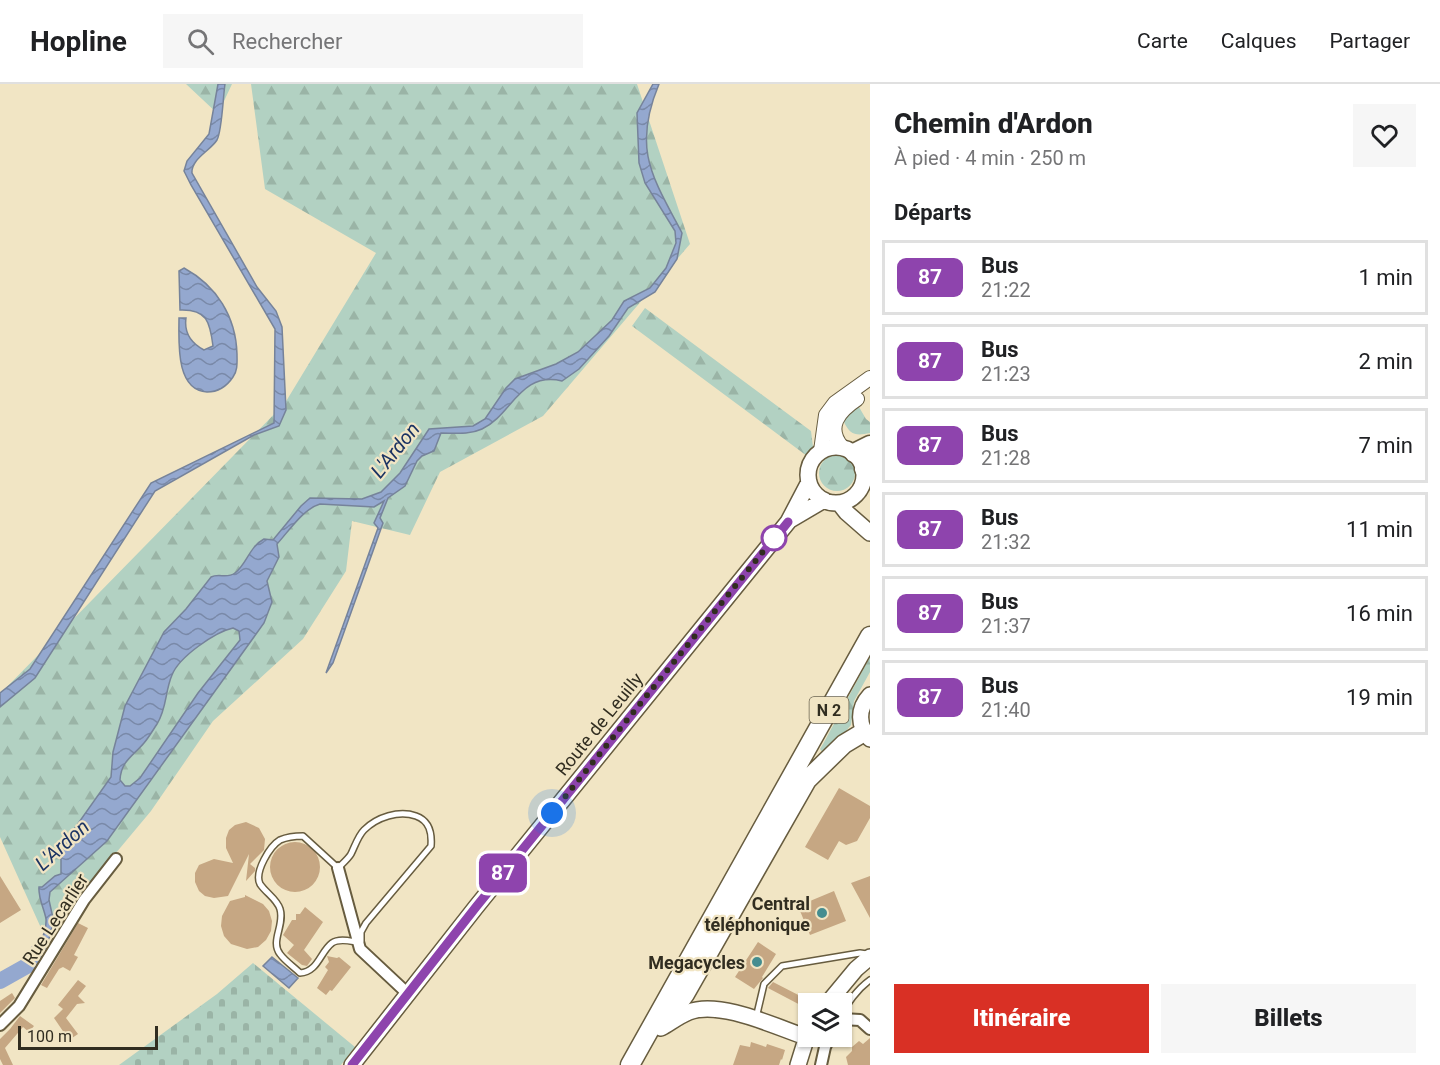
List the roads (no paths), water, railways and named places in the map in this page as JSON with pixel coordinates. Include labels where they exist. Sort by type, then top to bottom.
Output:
[{"type":"main road","points":[[828,448],[860,455],[862,485],[857,494],[852,498],[832,501],[788,522],[806,491],[810,467],[816,456],[828,448]]},
{"type":"main road","points":[[809,482],[812,489],[832,501],[870,533]]},
{"type":"main road","points":[[857,494],[861,511],[870,525]]},
{"type":"main road","name":"Route de Leuilly","points":[[352,1065],[407,993],[788,522]]},
{"type":"main road","name":"N 2","points":[[632,1065],[870,636]]},
{"type":"main road","points":[[632,1065],[649,1047],[685,994],[807,780],[844,744],[867,736],[860,716],[862,707],[870,695]]},
{"type":"main road","points":[[836,993],[870,956]]},
{"type":"main road","points":[[661,1029],[691,1011],[712,1009],[740,1014],[798,1032]]},
{"type":"main road","points":[[798,1065],[803,1047]]},
{"type":"street","points":[[821,452],[826,415],[835,403],[870,378]]},
{"type":"street","points":[[860,455],[833,430],[835,420],[844,408],[870,387]]},
{"type":"street","name":"Rue Lecarlier","points":[[0,1025],[19,1006],[84,900],[116,859]]},
{"type":"street","points":[[338,868],[359,946],[407,993]]},
{"type":"street","points":[[852,1020],[861,1020],[870,1029]]},
{"type":"street","points":[[821,1065],[825,1047]]},
{"type":"lane","points":[[391,814],[410,814],[421,818],[428,825],[432,835],[431,846],[366,923],[359,946],[340,940],[332,943],[312,970],[300,973],[277,950],[276,940],[282,918],[278,903],[259,880],[260,870],[270,850],[279,841],[296,836],[303,836],[338,868],[349,857],[363,830],[377,821],[391,814]]},
{"type":"lane","points":[[756,1020],[764,984],[782,966],[860,953],[870,956]]},
{"type":"lane","points":[[852,1000],[862,985],[870,980]]},
{"type":"water","points":[[218,84],[225,84],[219,136],[195,163],[192,173],[257,287],[276,311],[282,327],[286,410],[279,426],[254,435],[155,491],[35,678],[0,707],[0,693],[30,669],[151,483],[274,423],[275,329],[184,171],[187,161],[209,134]]},
{"type":"water","points":[[653,84],[659,84],[647,127],[649,162],[654,178],[682,233],[677,259],[655,292],[628,308],[609,336],[579,369],[562,381],[536,382],[526,388],[492,423],[482,429],[467,433],[441,433],[434,451],[417,461],[405,486],[388,498],[380,518],[383,523],[333,663],[326,673],[378,528],[374,523],[384,501],[374,507],[320,504],[297,521],[277,544],[279,557],[267,581],[272,602],[264,623],[107,841],[50,892],[49,900],[53,918],[51,934],[36,965],[27,970],[24,964],[40,944],[46,925],[39,887],[61,874],[61,854],[65,842],[111,777],[113,752],[125,706],[164,632],[211,577],[229,576],[235,573],[259,542],[264,539],[273,540],[310,498],[362,499],[381,492],[400,473],[429,429],[473,426],[485,419],[515,379],[556,364],[578,352],[612,320],[624,301],[650,288],[666,268],[676,243],[675,231],[645,183],[639,163],[637,113]],"holes":[[[233,628],[239,631],[240,640],[198,693],[140,778],[130,786],[125,786],[120,780],[123,768],[157,724],[176,668],[190,653],[225,630]]]},
{"type":"water","points":[[184,268],[196,275],[215,293],[233,327],[237,354],[236,372],[228,383],[215,391],[207,392],[197,389],[189,383],[181,363],[179,318],[186,318],[187,332],[195,344],[204,350],[213,346],[206,319],[196,312],[180,310],[179,271]]},
{"type":"water","points":[[272,957],[298,978],[289,988],[263,966]]},
{"type":"waterway","name":"L'Ardon","points":[[0,981],[32,963],[38,951]]},
{"type":"place","name":"Central téléphonique","points":[[822,913]]},
{"type":"place","name":"Megacycles","points":[[757,962]]}]
